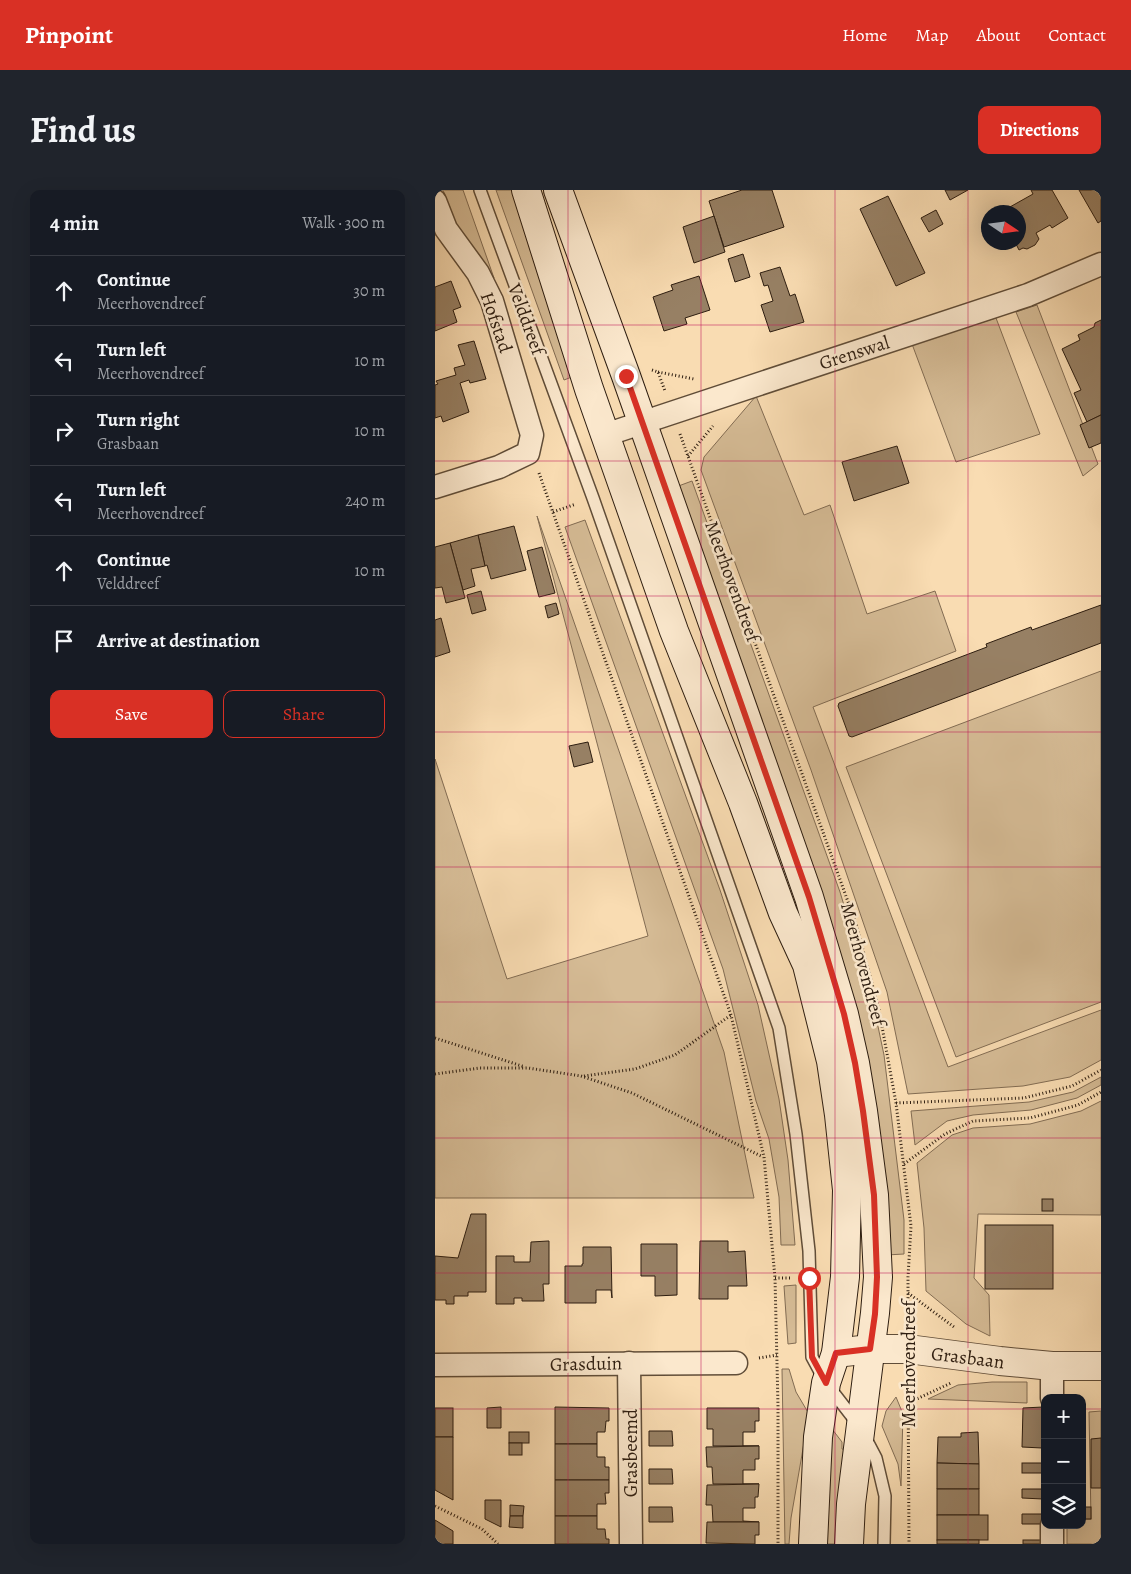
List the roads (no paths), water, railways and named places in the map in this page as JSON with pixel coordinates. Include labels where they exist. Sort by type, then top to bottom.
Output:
[{"type":"main road","name":"Velddreef","points":[[526,190],[605,435]]},
{"type":"main road","points":[[558,190],[642,423]]},
{"type":"main road","name":"Meerhovendreef","points":[[642,423],[809,897],[844,1014],[855,1063],[874,1195],[877,1277],[875,1314],[851,1504],[849,1544]]},
{"type":"main road","points":[[605,435],[625,486],[674,631],[743,804],[783,913],[807,965],[831,1061],[847,1190],[845,1278],[836,1353],[826,1383],[818,1437],[813,1544]]},
{"type":"main road","name":"Grasbaan","points":[[836,1353],[870,1349],[908,1349],[1052,1366],[1101,1366]]},
{"type":"street","name":"Hofstad","points":[[435,201],[446,229],[479,274],[492,301],[532,435],[528,453],[499,467],[435,487]]},
{"type":"street","name":"Grenswal","points":[[605,435],[1028,295],[1101,264]]},
{"type":"street","name":"Grasbeemd","points":[[629,1363],[631,1544]]},
{"type":"street","name":"Grasduin","points":[[435,1365],[736,1363]]},
{"type":"street","points":[[1052,1366],[1052,1394]]},
{"type":"street","points":[[1052,1529],[1052,1544]]},
{"type":"lane","name":"Velddreef","points":[[480,190],[708,822],[779,1028],[796,1134],[809,1251],[812,1357],[826,1383]]},
{"type":"lane","points":[[826,1383],[860,1427],[876,1458],[885,1496],[884,1544]]}]
